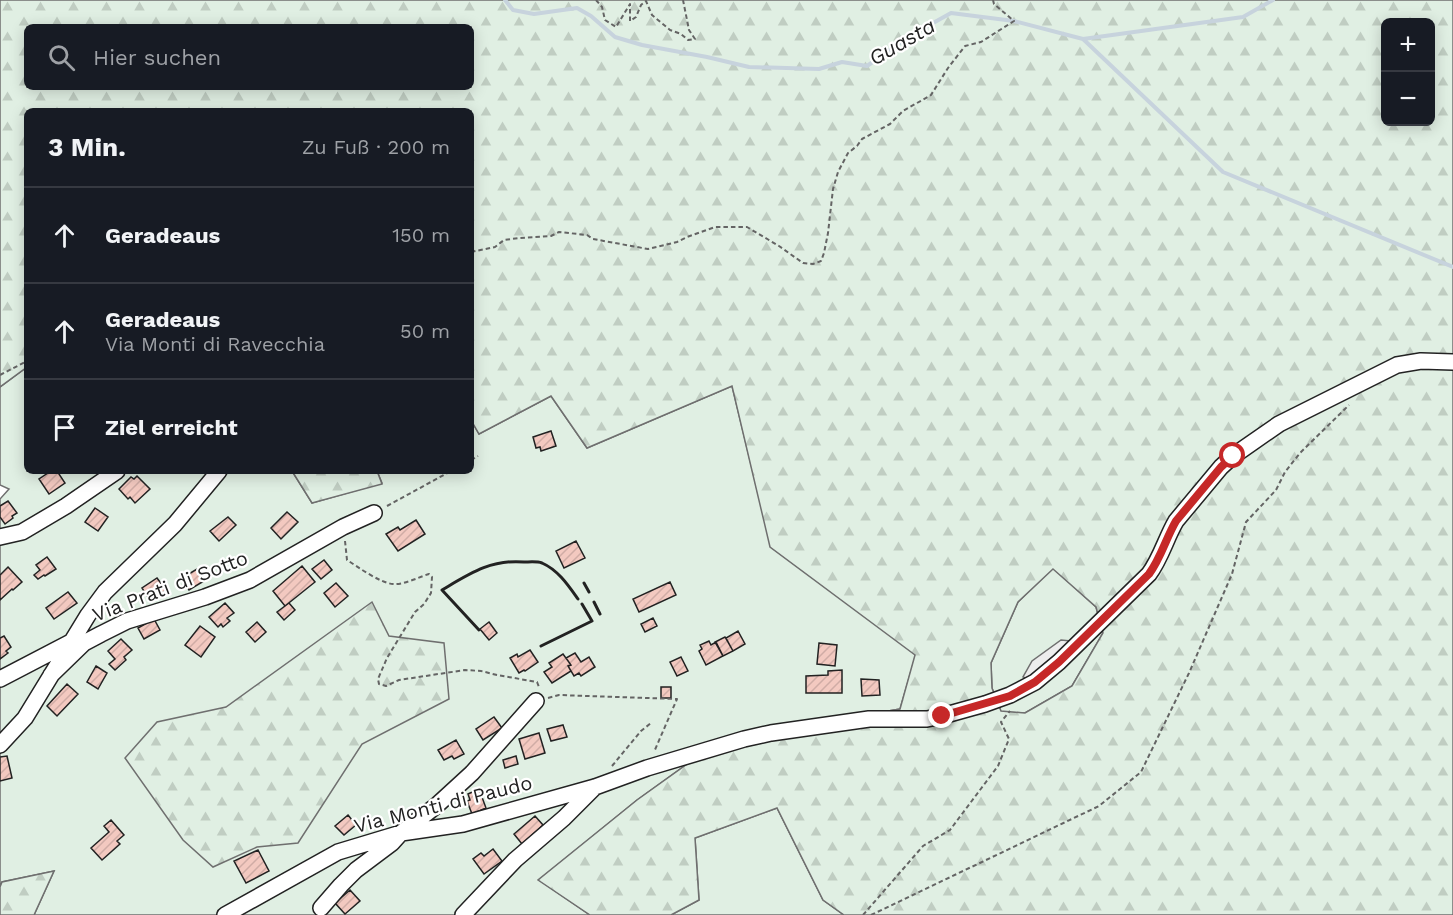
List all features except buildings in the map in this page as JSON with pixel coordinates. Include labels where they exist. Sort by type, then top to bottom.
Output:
[{"type":"street","name":"Via Monti di Paudo","points":[[225,915],[338,852],[401,833],[463,824],[595,787],[647,768],[744,739],[869,719],[927,719],[1010,696],[1035,682],[1059,662],[1149,574],[1156,565],[1176,521],[1233,456],[1279,424],[1397,365],[1421,362],[1453,363]]},
{"type":"street","points":[[0,537],[22,532],[66,506],[113,474]]},
{"type":"street","points":[[0,745],[25,718],[88,615],[105,592],[175,525],[217,474]]},
{"type":"street","name":"Via Prati di Sotto","points":[[51,675],[84,643],[101,634],[127,621],[206,597],[250,580],[343,527],[374,513]]},
{"type":"street","points":[[0,679],[71,642]]},
{"type":"street","points":[[321,909],[356,870],[392,843],[472,773],[536,701]]},
{"type":"street","points":[[462,915],[515,860],[564,818],[595,787]]},
{"type":"path","points":[[596,0],[602,7],[605,20],[616,27],[630,4],[630,21],[636,17],[640,5],[646,1],[652,15],[670,30],[681,34],[688,40],[695,39],[689,30],[683,0]]},
{"type":"path","points":[[474,251],[495,247],[504,240],[551,236],[559,232],[586,235],[593,239],[648,249],[677,243],[715,227],[730,226],[747,227],[803,263],[813,264],[821,261],[828,233],[833,189],[838,172],[848,153],[862,139],[890,124],[903,111],[931,95],[965,46],[981,42],[1014,21],[994,4],[993,0]]},
{"type":"path","points":[[0,375],[24,363]]},
{"type":"path","points":[[871,915],[1099,806],[1141,772],[1189,672],[1232,574],[1246,522],[1276,490],[1285,472],[1300,453],[1350,404]]},
{"type":"path","points":[[474,458],[478,456]]},
{"type":"path","points":[[374,513],[446,474]]},
{"type":"path","points":[[343,527],[347,560],[376,578],[393,584],[429,574],[432,577],[430,593],[424,604],[415,612],[387,658],[378,679],[379,684],[386,686],[399,680],[465,670],[537,682],[540,686],[536,701],[559,696],[677,699],[647,768]]},
{"type":"path","points":[[863,915],[923,846],[950,830],[998,766],[1009,740],[1001,722],[1015,706]]},
{"type":"path","points":[[609,769],[641,731],[651,723]]},
{"type":"green space","points":[[0,0],[1453,0],[1453,915],[844,915],[823,900],[777,808],[695,838],[699,900],[671,915],[590,915],[538,880],[637,800],[722,739],[900,709],[915,655],[770,547],[732,386],[587,448],[551,396],[479,434],[474,425],[474,108],[24,108],[24,369],[0,387]],"holes":[[[1053,569],[1096,607],[1103,633],[1072,686],[1025,713],[1001,711],[992,688],[991,663],[1018,602]]]},
{"type":"green space","points":[[24,369],[24,474],[294,474],[312,503],[382,483],[378,474],[474,474],[474,425],[479,434],[551,396],[587,448],[732,386],[771,547],[916,654],[900,709],[722,739],[637,800],[539,880],[590,915],[34,915],[54,871],[2,882],[0,887],[0,499],[9,489],[0,485],[0,387]]},
{"type":"green space","points":[[294,474],[378,474],[382,484],[312,503]]},
{"type":"green space","points":[[1053,568],[1096,607],[1103,633],[1072,686],[1025,713],[1001,712],[992,688],[991,663],[1018,602]]},
{"type":"green space","points":[[372,602],[389,636],[444,643],[449,699],[362,744],[298,843],[257,847],[213,867],[183,840],[125,758],[157,722],[226,707]]},
{"type":"green space","points":[[777,808],[823,900],[844,915],[671,915],[699,900],[695,838]]},
{"type":"green space","points":[[54,871],[34,915],[0,915],[2,882]]},
{"type":"shaded area","points":[[1061,640],[1081,642],[1035,682],[1023,677],[1032,661]]},
{"type":"waterway","name":"Guasta","points":[[505,0],[513,10],[534,14],[577,8],[591,16],[615,37],[642,45],[749,67],[819,69],[842,62],[867,66],[908,37],[951,13],[1014,21],[1083,39],[1243,17],[1273,0]]},
{"type":"waterway","points":[[1083,39],[1223,172],[1453,267]]},
{"type":"wall","points":[[479,630],[442,590],[471,573],[491,565],[512,562],[542,563],[558,574],[578,599]]},
{"type":"wall","points":[[584,583],[589,592]]},
{"type":"wall","points":[[594,602],[600,614]]},
{"type":"wall","points":[[541,646],[592,621],[582,604]]},
{"type":"route","points":[[942,716],[1010,696],[1035,682],[1059,662],[1149,574],[1156,565],[1176,521],[1233,456]]}]
